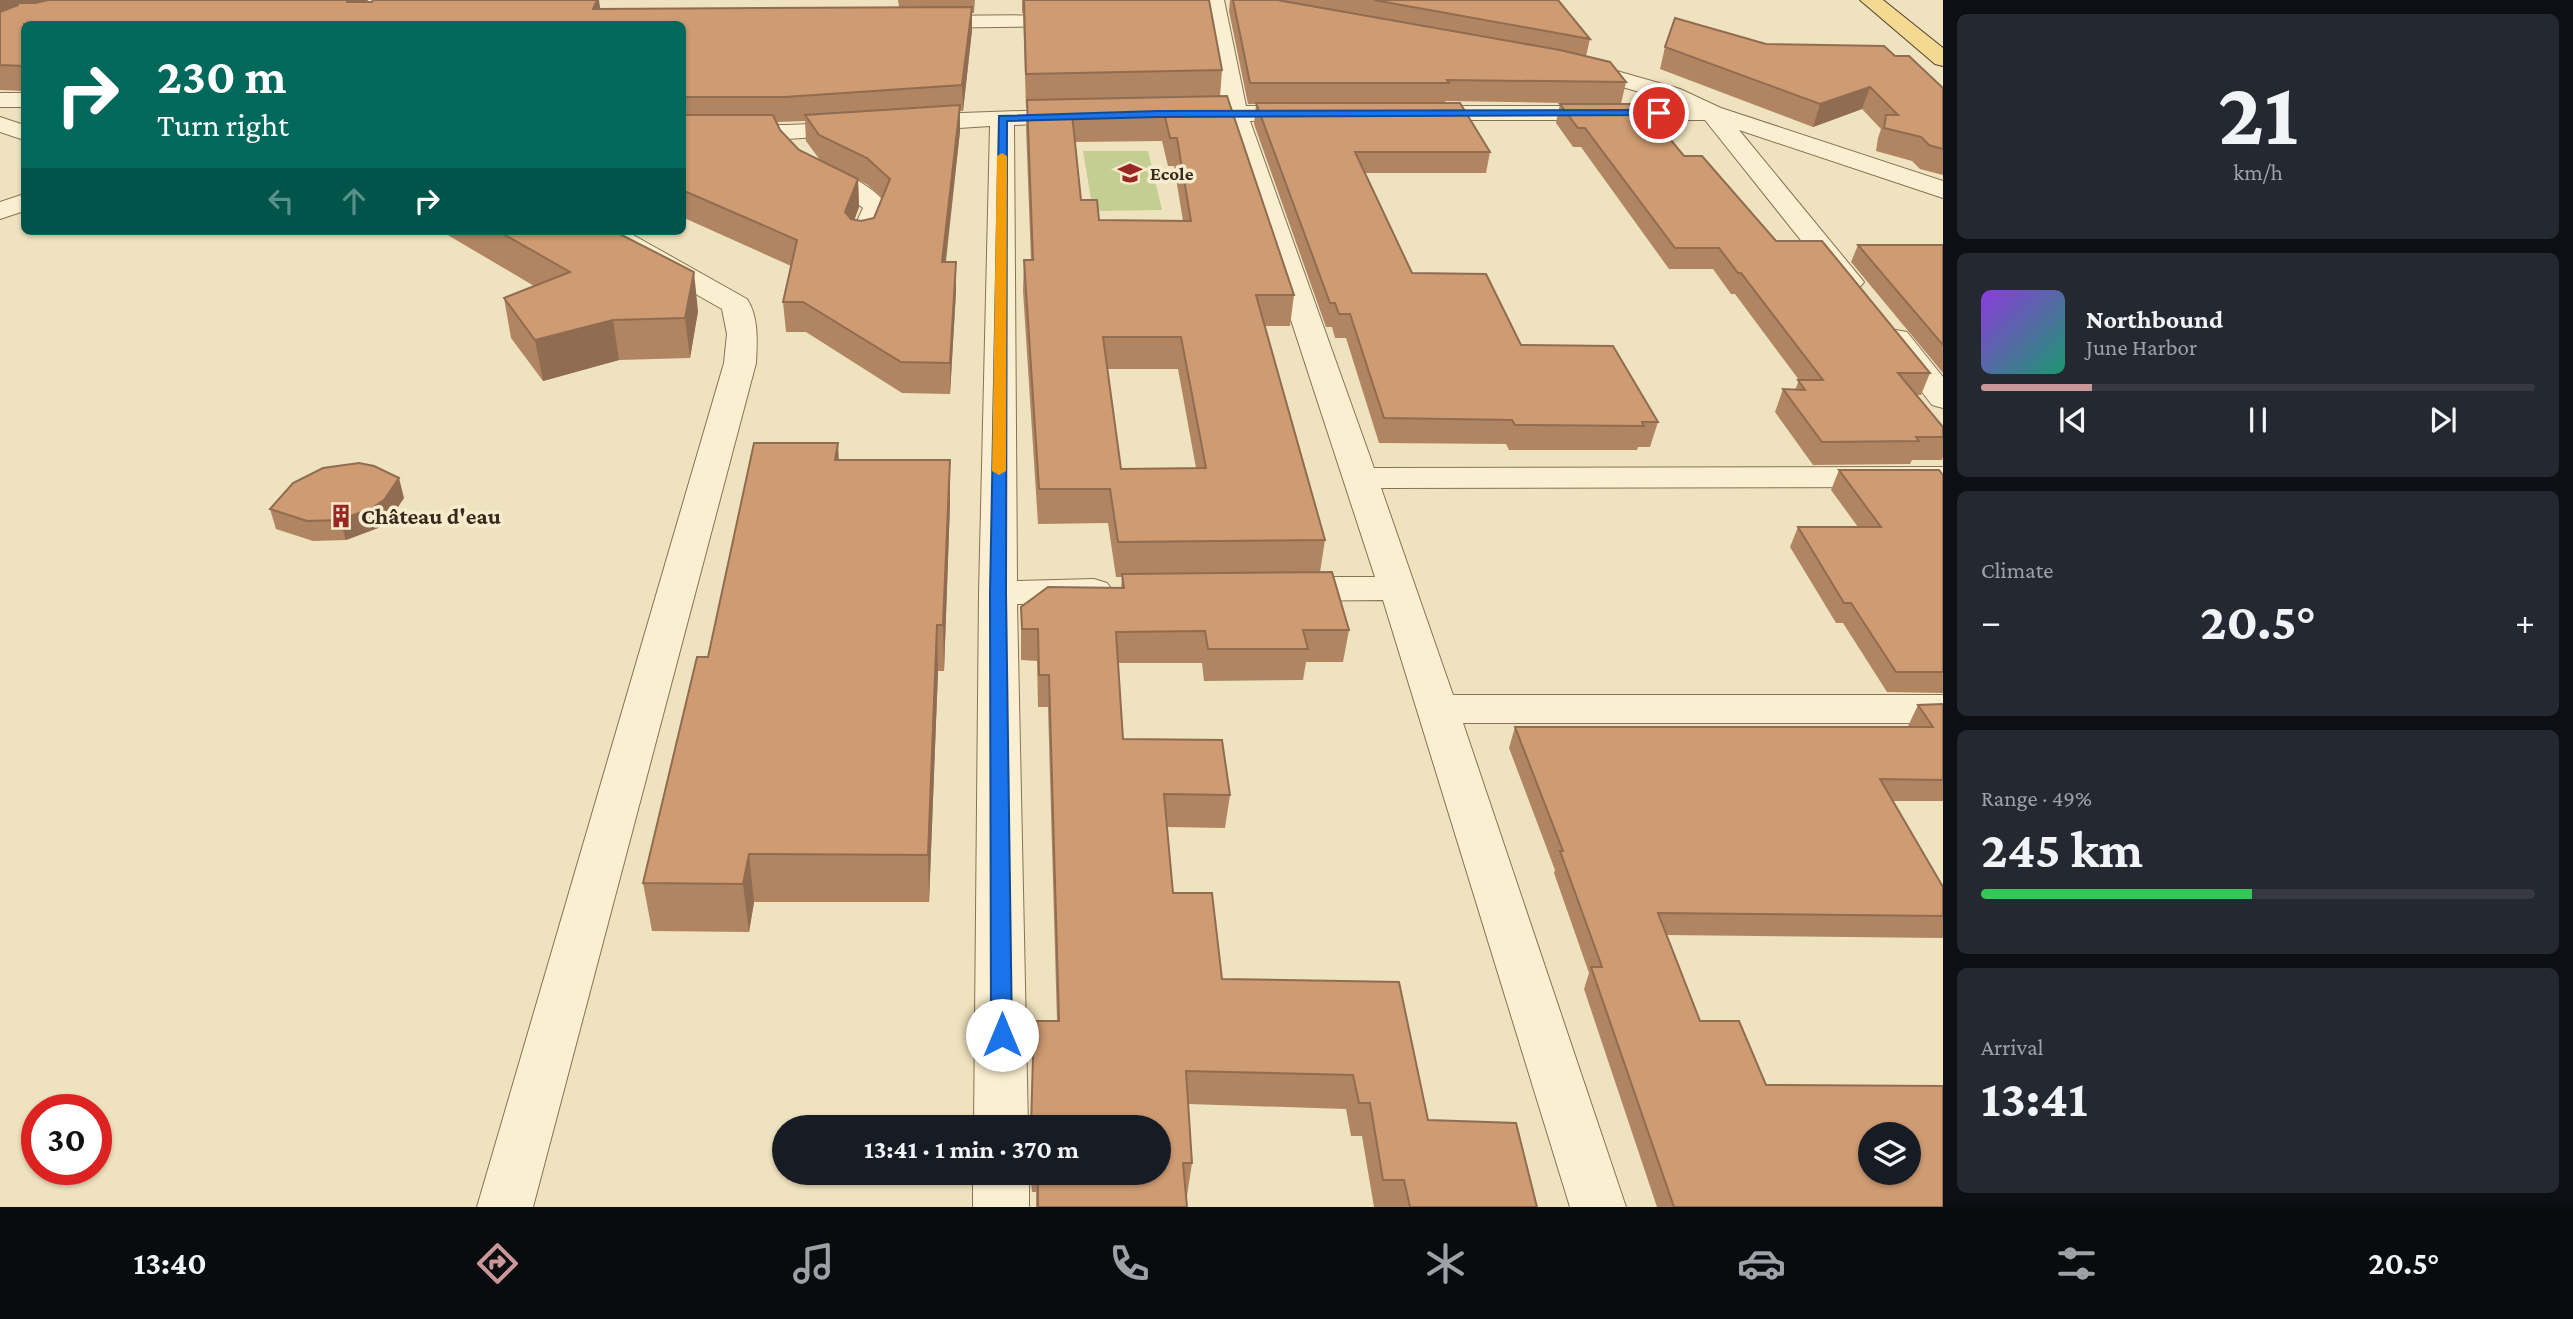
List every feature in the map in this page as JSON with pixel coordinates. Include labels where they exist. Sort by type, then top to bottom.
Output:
[{"type":"main road","points":[[1870,0],[1943,59]]},
{"type":"street","points":[[1218,9],[1235,113],[1398,587],[1598,1207]]},
{"type":"street","points":[[902,22],[1094,20]]},
{"type":"street","points":[[1545,59],[1625,78],[1672,93],[1712,113],[1943,190]]},
{"type":"street","points":[[0,100],[21,100]]},
{"type":"street","points":[[1158,114],[1331,113]]},
{"type":"street","points":[[1385,113],[1712,113]]},
{"type":"street","points":[[1712,113],[1943,397]]},
{"type":"street","points":[[686,132],[787,132],[1002,118],[1108,115]]},
{"type":"street","points":[[1002,118],[998,593],[1002,1115]]},
{"type":"street","points":[[0,124],[21,132]]},
{"type":"street","points":[[787,132],[799,161],[811,172],[828,181],[864,193],[873,201],[876,208],[863,239]]},
{"type":"street","points":[[0,211],[21,203]]},
{"type":"street","points":[[505,1207],[740,363],[742,334],[736,306],[699,282],[612,235]]},
{"type":"street","points":[[1359,478],[1943,477]]},
{"type":"street","points":[[1250,589],[1398,587]]},
{"type":"street","points":[[998,593],[1130,591]]},
{"type":"street","points":[[1436,709],[1943,709]]},
{"type":"street","points":[[1001,1185],[1001,1207]]},
{"type":"green space","points":[[1083,151],[1148,151],[1162,210],[1093,211]]},
{"type":"building","points":[[48,0],[597,0],[593,9],[972,7],[962,85],[785,97],[686,97],[686,21],[21,21],[21,66],[0,65],[0,12],[18,3]]},
{"type":"building","points":[[1024,0],[1209,0],[1222,70],[1026,74]]},
{"type":"building","points":[[1233,0],[1277,0],[1560,50],[1610,62],[1626,82],[1447,80],[1449,83],[1250,83]]},
{"type":"building","points":[[1374,0],[1558,0],[1590,39]]},
{"type":"building","points":[[1675,18],[1766,44],[1884,46],[1895,56],[1909,56],[1943,88],[1943,149],[1929,145],[1921,137],[1884,128],[1886,115],[1898,115],[1870,87],[1820,104],[1665,47]]},
{"type":"building","points":[[1227,96],[1294,295],[1256,295],[1325,540],[1118,542],[1110,489],[1039,489],[1024,260],[1033,260],[1027,100]],"holes":[[[1164,113],[1170,138],[1177,138],[1191,221],[1099,220],[1097,200],[1081,200],[1072,114]],[[1103,337],[1181,337],[1206,468],[1121,469]]]},
{"type":"building","points":[[1256,103],[1460,103],[1490,152],[1355,152],[1412,273],[1486,274],[1521,345],[1613,346],[1658,422],[1642,422],[1644,426],[1515,425],[1512,420],[1384,418],[1350,314],[1339,314],[1335,303],[1330,303]]},
{"type":"building","points":[[1560,104],[1641,104],[1684,156],[1702,156],[1776,241],[1822,241],[1930,373],[1898,373],[1943,427],[1943,437],[1916,437],[1919,441],[1822,442],[1783,389],[1805,390],[1798,380],[1823,380],[1741,273],[1738,273],[1719,248],[1675,248],[1585,128],[1578,128]]},
{"type":"building","points":[[960,105],[942,262],[956,262],[950,363],[901,362],[803,302],[783,302],[797,240],[686,192],[686,115],[773,115],[780,130],[799,150],[858,179],[845,212],[851,219],[861,221],[874,218],[890,179],[867,158],[819,135],[805,115]]},
{"type":"building","points":[[505,235],[622,235],[694,272],[685,318],[613,320],[535,340],[504,298],[570,272]]},
{"type":"building","points":[[1858,245],[1943,245],[1943,345]]},
{"type":"building","points":[[754,443],[838,443],[835,460],[950,460],[943,625],[937,625],[928,855],[749,854],[743,884],[643,883],[697,657],[708,657]]},
{"type":"building","points":[[359,463],[374,466],[399,478],[384,500],[372,508],[340,520],[307,521],[270,509],[293,483],[323,468]]},
{"type":"building","points":[[1839,470],[1939,470],[1943,475],[1943,672],[1896,672],[1851,603],[1844,603],[1798,527],[1881,527]]},
{"type":"building","points":[[1332,572],[1349,630],[1303,630],[1308,649],[1208,649],[1205,631],[1116,632],[1123,739],[1222,740],[1230,795],[1164,794],[1173,893],[1212,893],[1222,979],[1399,982],[1428,1120],[1516,1123],[1537,1207],[1410,1207],[1404,1180],[1383,1180],[1370,1103],[1359,1103],[1353,1075],[1186,1071],[1192,1163],[1183,1163],[1187,1207],[1038,1207],[1038,1185],[1171,1185],[1171,1115],[1031,1115],[1034,1021],[1059,1021],[1049,675],[1039,675],[1038,629],[1022,629],[1021,607],[1048,587],[1124,588],[1122,574]]},
{"type":"building","points":[[1943,704],[1943,780],[1880,779],[1943,887],[1943,916],[1658,913],[1700,1021],[1739,1021],[1766,1085],[1943,1086],[1943,1207],[1674,1207],[1591,967],[1602,967],[1560,851],[1563,851],[1515,727],[1933,727],[1918,705]]},
{"type":"slow traffic","points":[[999,471],[1002,156]]},
{"type":"place","name":"Ecole","points":[[1130,173]]},
{"type":"place","name":"Château d'eau","points":[[341,516]]},
{"type":"route","points":[[1002,1035],[998,593],[1002,118],[1158,114],[1659,113]]}]
